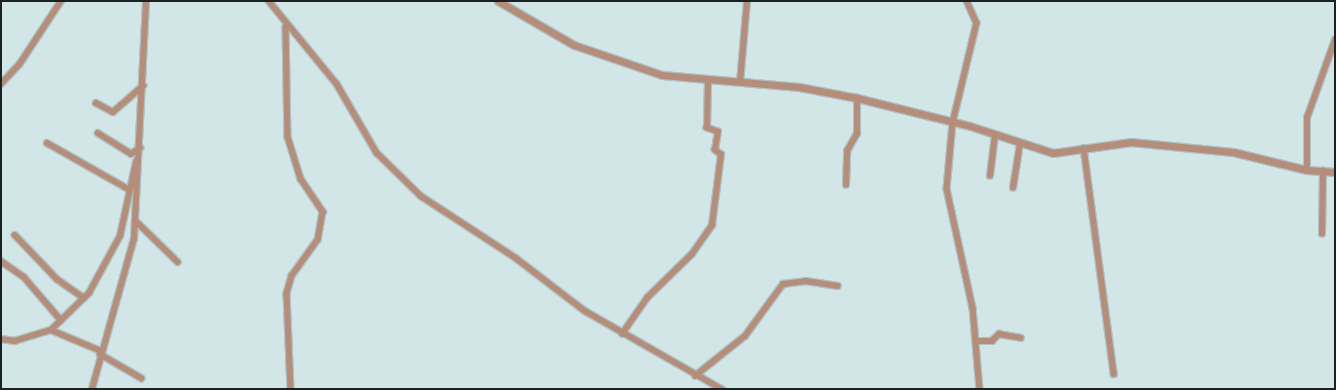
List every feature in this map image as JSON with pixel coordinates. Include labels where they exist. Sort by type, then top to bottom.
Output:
[{"type":"street","points":[[1,84],[19,65],[61,1]]},
{"type":"street","points":[[92,389],[101,353],[131,257],[136,220],[140,155],[146,1]]},
{"type":"street","points":[[269,1],[286,26],[337,84],[377,152],[421,196],[622,334],[695,376],[722,389]]},
{"type":"street","points":[[498,1],[574,45],[631,68],[708,80],[799,86],[857,98],[953,123],[1053,153],[1131,142],[1188,147],[1307,170],[1335,172]]},
{"type":"street","points":[[740,83],[746,1]]},
{"type":"street","points":[[968,1],[977,22],[953,123],[949,210],[978,342],[980,389]]},
{"type":"street","points":[[286,26],[288,137],[301,179],[323,212],[318,240],[292,276],[287,294],[291,389]]},
{"type":"street","points":[[1307,170],[1307,118],[1335,40]]},
{"type":"street","points":[[622,334],[647,298],[692,254],[712,225],[721,154],[715,150],[718,132],[707,128],[708,80]]},
{"type":"street","points":[[96,103],[113,112],[142,86]]},
{"type":"street","points":[[846,185],[847,151],[858,134],[857,98]]},
{"type":"street","points":[[98,133],[131,154],[140,148]]},
{"type":"street","points":[[990,176],[995,135]]},
{"type":"street","points":[[47,143],[130,190]]},
{"type":"street","points":[[1013,188],[1020,144]]},
{"type":"street","points":[[1084,148],[1114,374]]},
{"type":"street","points":[[1,339],[15,341],[51,330],[84,298],[120,236],[140,155]]},
{"type":"street","points":[[1322,234],[1323,171]]},
{"type":"street","points":[[136,220],[178,262]]},
{"type":"street","points":[[15,235],[57,279],[84,298]]},
{"type":"street","points":[[1,261],[24,277],[61,320]]},
{"type":"street","points":[[695,376],[745,336],[783,284],[806,281],[838,286]]},
{"type":"street","points":[[51,330],[101,353],[142,378]]},
{"type":"street","points":[[978,342],[992,341],[999,334],[1021,338]]}]
